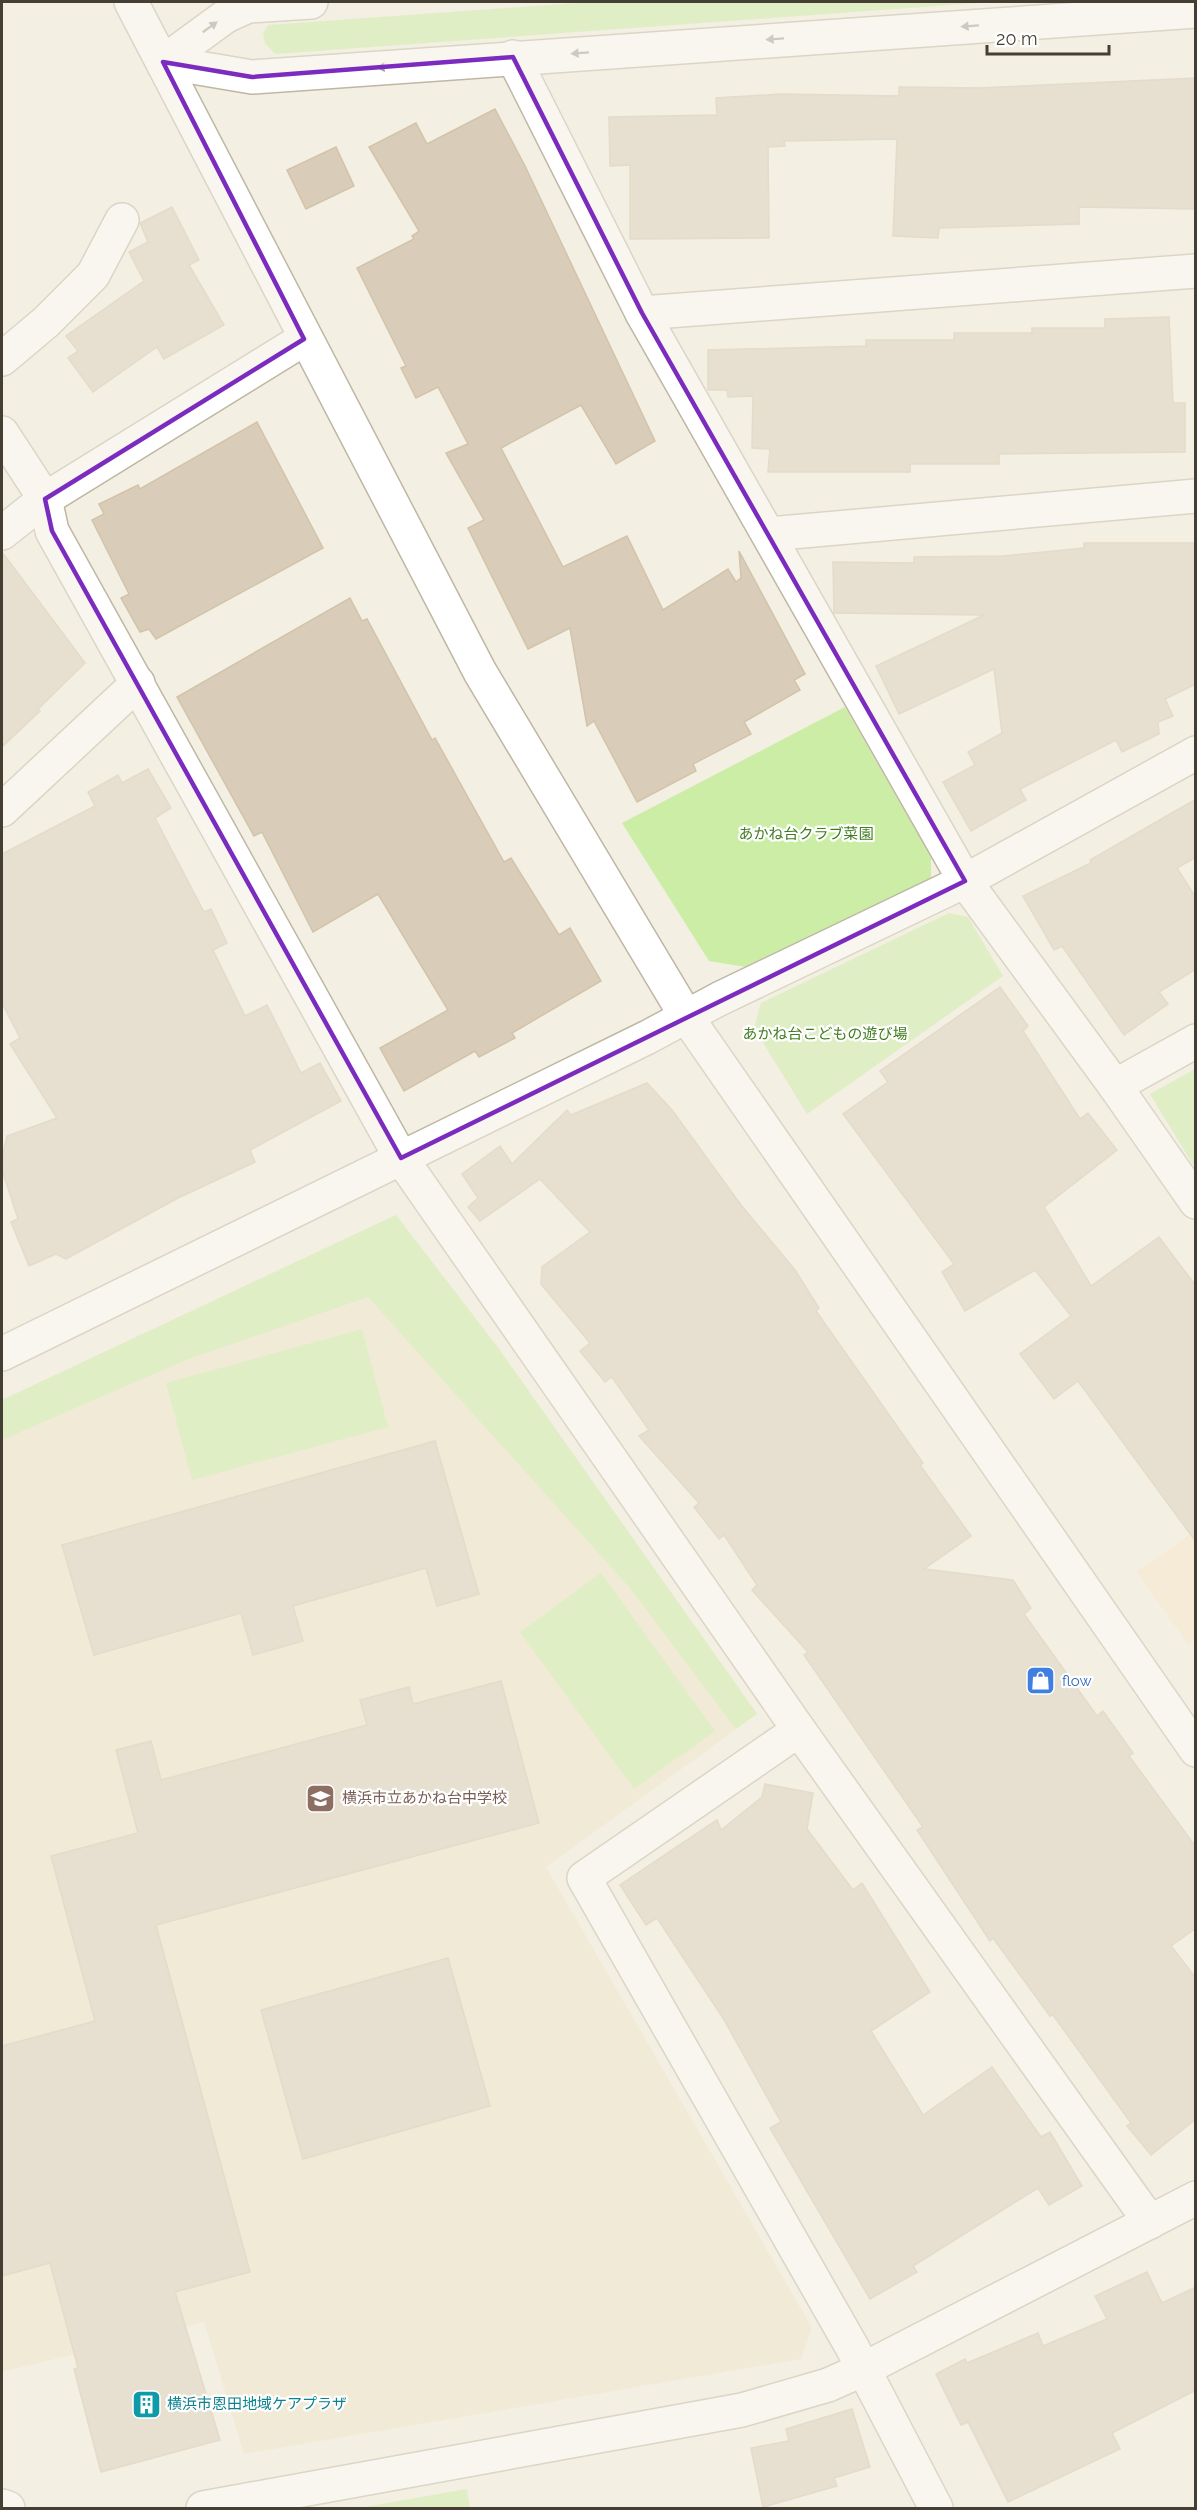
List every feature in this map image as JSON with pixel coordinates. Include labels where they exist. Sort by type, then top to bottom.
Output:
[{"type":"street","points":[[131,2],[304,339],[480,672],[686,1016],[1196,1750]]},
{"type":"street","points":[[163,62],[226,16],[248,6],[311,2]]},
{"type":"street","points":[[163,62],[252,77],[1196,11]]},
{"type":"street","points":[[513,57],[642,313],[965,881],[1115,1086],[1196,1202]]},
{"type":"street","points":[[2,359],[46,322],[93,274],[122,220]]},
{"type":"street","points":[[642,313],[1196,271]]},
{"type":"street","points":[[2,533],[45,499],[304,339]]},
{"type":"street","points":[[2,433],[45,499],[52,531],[401,1158],[799,1730],[1149,2222]]},
{"type":"street","points":[[769,534],[1196,496]]},
{"type":"street","points":[[2,810],[138,683]]},
{"type":"street","points":[[2,1354],[686,1016],[965,881],[1196,753]]},
{"type":"street","points":[[1115,1086],[1196,1041]]},
{"type":"street","points":[[799,1730],[584,1878],[864,2370],[936,2508]]},
{"type":"street","points":[[203,2508],[742,2410],[828,2385],[864,2370],[1196,2198]]},
{"type":"street","points":[[2,2506],[8,2508]]},
{"type":"highlighted area","points":[[513,57],[642,313],[965,881],[401,1158],[52,531],[45,499],[304,339],[163,62],[252,77]]},
{"type":"shaded area","name":"横浜市立あかね台中学校","points":[[396,1215],[499,1349],[757,1714],[546,1867],[812,2328],[801,2359],[244,2454],[204,2322],[2,2372],[2,1400]]},
{"type":"shaded area","points":[[1195,1531],[1195,1639],[1188,1644],[1137,1572]]},
{"type":"green space","points":[[591,2],[991,2],[275,54],[265,43],[263,34],[268,25]]},
{"type":"green space","name":"あかね台クラブ菜園","points":[[845,707],[931,857],[931,880],[746,967],[709,961],[622,823]]},
{"type":"green space","name":"あかね台こどもの遊び場","points":[[949,913],[968,917],[1003,976],[807,1114],[754,1028],[761,1003]]},
{"type":"green space","points":[[1195,1069],[1195,1168],[1150,1094]]},
{"type":"green space","points":[[396,1215],[499,1349],[757,1714],[736,1729],[630,1588],[368,1297],[186,1360],[2,1440],[2,1400]]},
{"type":"green space","points":[[362,1329],[388,1427],[192,1480],[166,1383]]},
{"type":"green space","points":[[601,1573],[715,1731],[634,1789],[520,1632]]},
{"type":"green space","points":[[467,2489],[470,2508],[359,2508]]},
{"type":"building","points":[[1196,78],[1196,209],[1079,207],[1079,224],[939,228],[938,238],[893,236],[897,139],[784,141],[785,146],[768,147],[769,238],[630,239],[630,165],[610,166],[609,117],[717,115],[716,98],[781,94],[899,96],[899,87],[980,88]]},
{"type":"building","points":[[495,109],[525,166],[655,441],[616,464],[581,405],[501,448],[563,567],[627,536],[663,610],[728,569],[736,582],[741,578],[739,551],[805,674],[794,680],[800,690],[744,722],[751,734],[693,764],[696,771],[637,802],[594,721],[587,726],[570,628],[528,649],[468,528],[484,520],[446,453],[468,444],[438,387],[416,398],[401,368],[406,366],[357,268],[414,239],[412,236],[419,231],[369,147],[416,123],[427,144]]},
{"type":"building","points":[[336,147],[354,186],[306,209],[287,170]]},
{"type":"building","points":[[172,207],[199,260],[189,265],[224,325],[164,359],[157,347],[93,392],[68,358],[78,351],[66,336],[144,281],[129,252],[148,242],[140,223]]},
{"type":"building","points":[[1169,317],[1173,403],[1185,403],[1185,452],[999,454],[999,464],[910,464],[910,472],[768,472],[770,449],[752,448],[753,396],[728,397],[727,390],[708,390],[708,350],[866,346],[866,340],[954,340],[954,333],[1032,333],[1032,328],[1105,328],[1105,319]]},
{"type":"building","points":[[257,422],[323,548],[156,639],[149,629],[140,632],[121,598],[129,594],[92,520],[104,514],[99,504],[138,485],[140,489]]},
{"type":"building","points":[[1084,543],[1196,543],[1196,684],[1165,699],[1173,716],[1158,722],[1159,734],[1122,752],[1116,740],[1020,789],[1026,800],[971,831],[943,782],[975,765],[968,752],[1002,733],[994,669],[899,714],[876,666],[984,615],[834,613],[833,562],[914,563],[914,557],[1003,556],[1084,548]]},
{"type":"building","points":[[2,552],[85,663],[2,747]]},
{"type":"building","points":[[350,598],[362,621],[367,619],[432,740],[435,738],[504,862],[511,858],[559,935],[570,928],[601,981],[512,1033],[515,1038],[479,1057],[475,1051],[404,1091],[380,1048],[448,1010],[378,894],[313,932],[262,832],[254,836],[177,697]]},
{"type":"building","points":[[148,769],[171,808],[155,818],[204,912],[211,909],[227,943],[213,950],[245,1016],[267,1005],[301,1073],[320,1063],[341,1101],[250,1150],[255,1162],[178,1198],[66,1259],[56,1254],[29,1266],[11,1222],[18,1219],[2,1170],[2,1157],[7,1136],[57,1118],[10,1044],[20,1038],[2,1003],[2,854],[95,806],[88,792],[118,775],[122,783]]},
{"type":"building","points":[[1196,799],[1196,857],[1177,868],[1196,898],[1196,969],[1159,992],[1168,1004],[1124,1035],[1062,946],[1054,950],[1023,896],[1091,863],[1090,860]]},
{"type":"building","points":[[1000,987],[1028,1026],[1023,1031],[1080,1119],[1088,1113],[1117,1150],[1044,1207],[1091,1286],[1159,1237],[1196,1286],[1196,1542],[1078,1381],[1054,1399],[1020,1354],[1071,1316],[1035,1270],[965,1311],[942,1272],[954,1264],[843,1114],[888,1082],[880,1071]]},
{"type":"building","points":[[647,1083],[672,1110],[741,1205],[795,1270],[819,1308],[816,1311],[923,1463],[920,1465],[971,1536],[924,1569],[1013,1580],[1031,1608],[1024,1614],[1097,1716],[1103,1711],[1133,1753],[1129,1756],[1196,1847],[1196,1928],[1171,1946],[1196,1978],[1196,2119],[1151,2155],[1127,2126],[1131,2123],[1053,2015],[1050,2016],[993,1938],[990,1941],[917,1830],[923,1827],[804,1655],[808,1652],[752,1590],[757,1585],[724,1535],[719,1539],[694,1507],[699,1503],[639,1436],[649,1430],[612,1377],[605,1382],[580,1351],[590,1343],[541,1284],[542,1267],[590,1232],[540,1179],[480,1221],[468,1207],[478,1198],[462,1174],[500,1146],[512,1164],[567,1110],[571,1115]]},
{"type":"building","points":[[435,1441],[479,1594],[437,1606],[426,1568],[293,1606],[303,1641],[253,1655],[241,1613],[94,1655],[62,1545]]},
{"type":"building","points":[[501,1681],[539,1823],[156,1925],[250,2272],[175,2292],[220,2440],[101,2472],[74,2369],[78,2368],[50,2263],[2,2276],[2,2046],[95,2021],[51,1856],[138,1833],[116,1750],[151,1741],[161,1780],[367,1725],[360,1700],[409,1687],[413,1704]]},
{"type":"building","points":[[765,1784],[813,1793],[807,1829],[853,1890],[862,1883],[930,1992],[871,2031],[923,2115],[992,2067],[1041,2137],[1050,2132],[1082,2186],[1049,2205],[1038,2188],[913,2266],[917,2272],[870,2299],[770,2128],[781,2122],[723,2018],[657,1918],[646,1925],[620,1885],[717,1820],[721,1830],[762,1797]]},
{"type":"building","points":[[448,1958],[490,2106],[303,2159],[261,2010]]},
{"type":"building","points":[[1147,2272],[1162,2303],[1196,2287],[1196,2390],[1112,2433],[1120,2449],[1008,2502],[968,2422],[961,2425],[936,2374],[965,2359],[967,2363],[1038,2333],[1043,2346],[1107,2319],[1095,2296]]},
{"type":"building","points":[[852,2409],[870,2467],[834,2478],[837,2486],[763,2507],[751,2448],[789,2441],[786,2429]]},
{"type":"place","name":"flow","points":[[1041,1681]]},
{"type":"place","name":"横浜市立あかね台中学校","points":[[321,1798]]},
{"type":"place","name":"横浜市恩田地域ケアプラザ","points":[[146,2404]]}]
